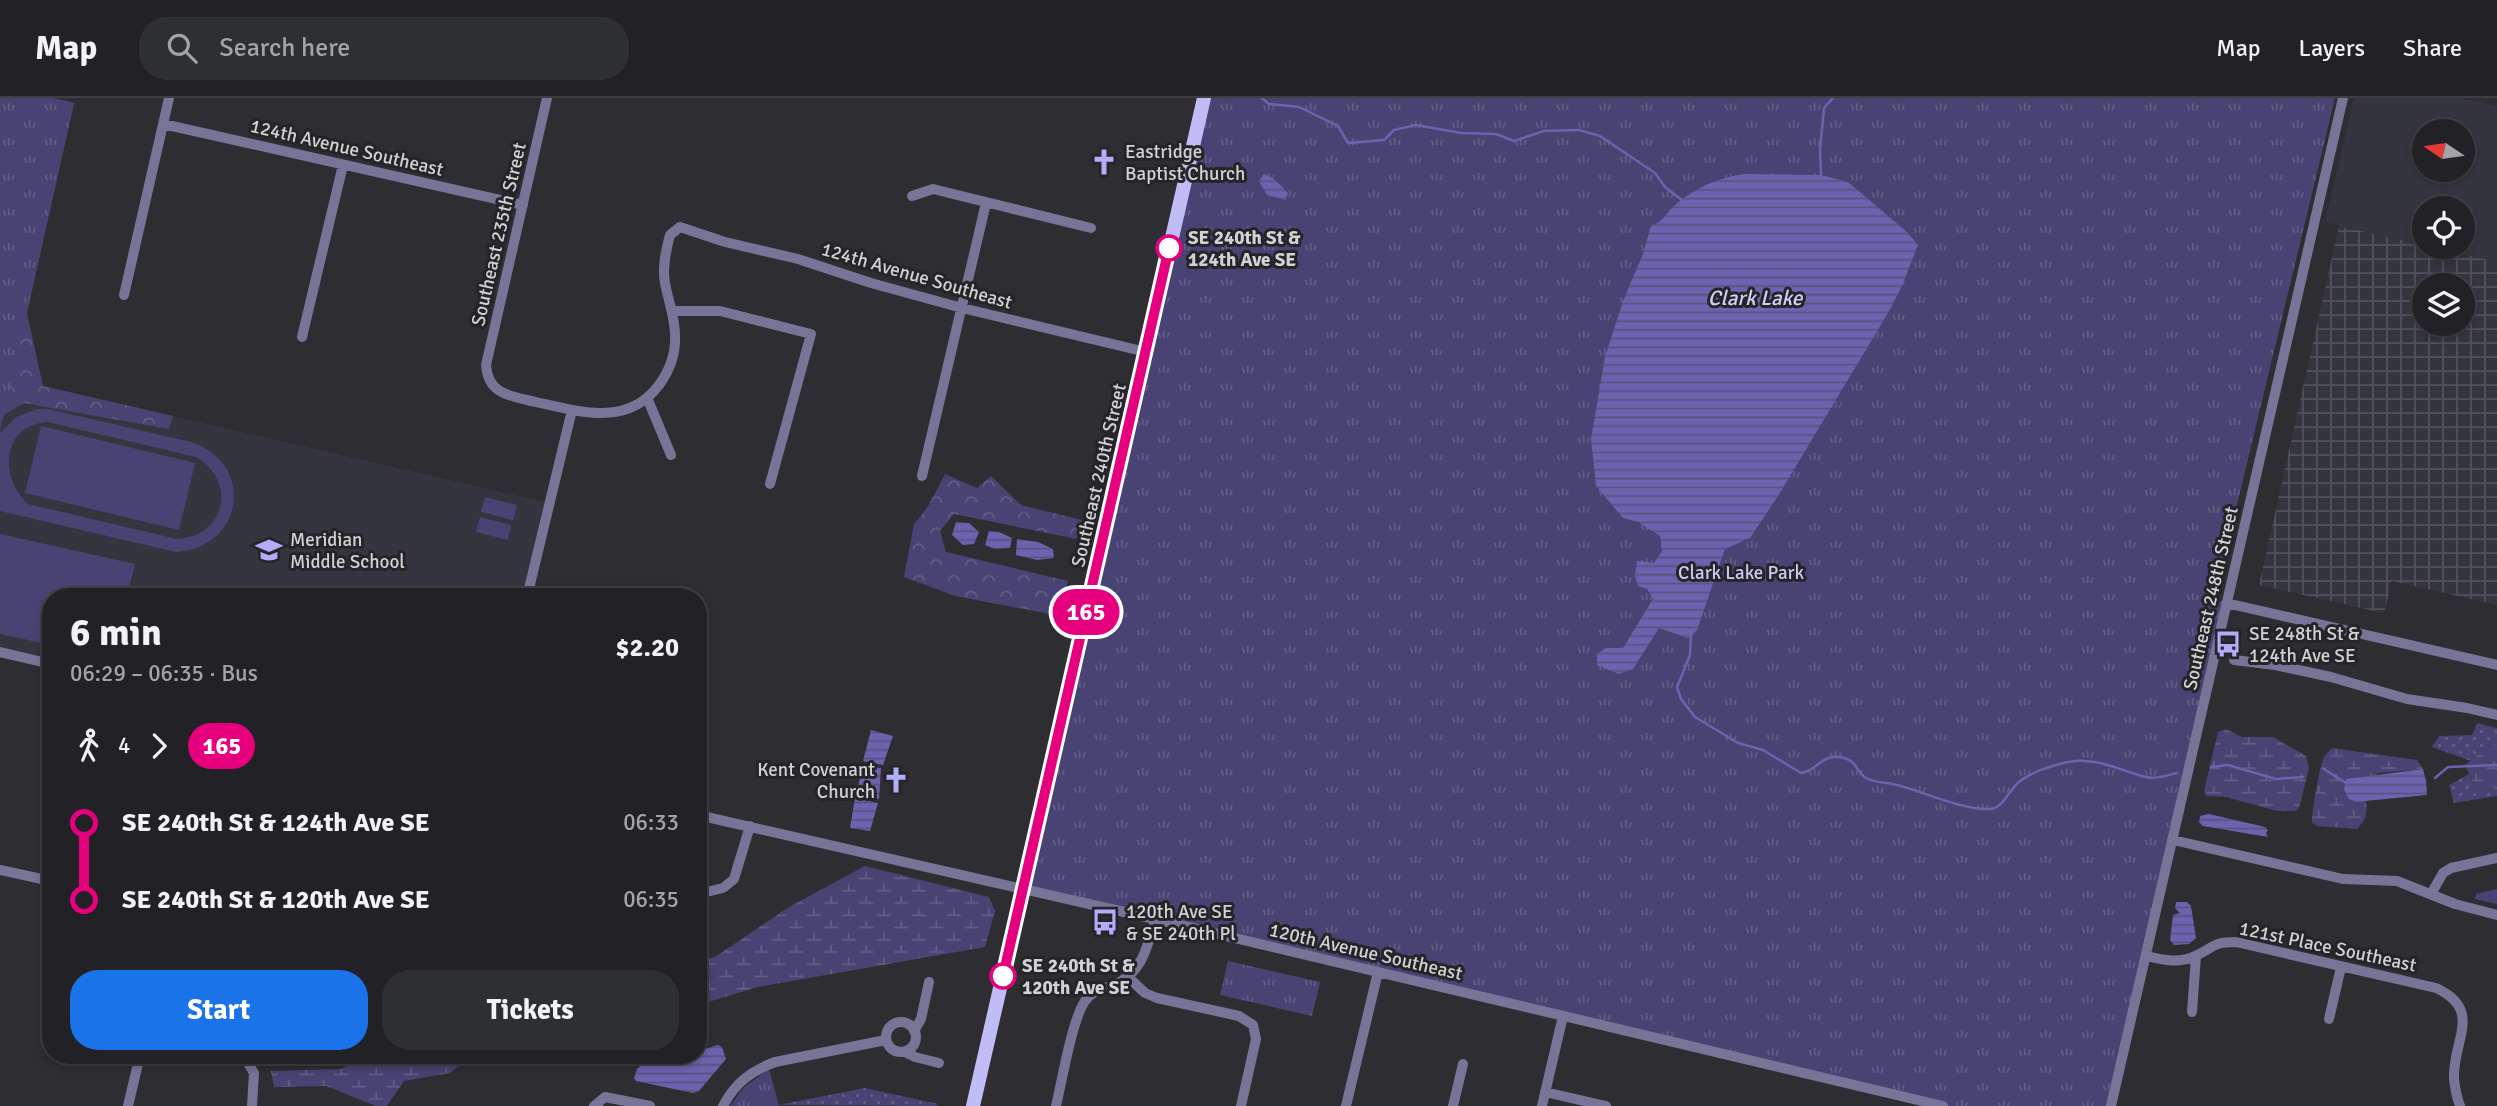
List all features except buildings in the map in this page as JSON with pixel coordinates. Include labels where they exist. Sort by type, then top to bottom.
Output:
[{"type":"main road","name":"Southeast 240th Street","points":[[974,1106],[1204,98]]},
{"type":"street","points":[[124,295],[169,98]]},
{"type":"street","name":"Southeast 235th Street","points":[[547,98],[486,365],[487,378],[495,388],[505,394],[572,410]]},
{"type":"street","name":"Southeast 248th Street","points":[[2111,1106],[2343,98]]},
{"type":"street","name":"124th Avenue Southeast","points":[[163,124],[523,205]]},
{"type":"street","points":[[302,337],[343,165]]},
{"type":"street","points":[[912,196],[933,190],[1091,228]]},
{"type":"street","points":[[922,476],[986,203]]},
{"type":"street","name":"124th Avenue Southeast","points":[[673,311],[664,280],[664,264],[670,235],[680,228],[725,242],[798,259],[962,308],[1146,352]]},
{"type":"street","points":[[529,588],[572,410],[606,414],[627,411],[648,400],[666,376],[674,356],[676,337],[673,311],[720,311],[811,334],[770,484]]},
{"type":"street","points":[[648,400],[671,455]]},
{"type":"street","points":[[2226,603],[2497,664]]},
{"type":"street","points":[[0,652],[42,662]]},
{"type":"street","points":[[2234,660],[2275,665],[2331,677],[2407,699],[2497,715]]},
{"type":"street","name":"120th Avenue Southeast","points":[[707,817],[1155,919],[1943,1106]]},
{"type":"street","points":[[707,892],[723,888],[734,879],[750,826]]},
{"type":"street","points":[[2173,840],[2343,879],[2398,881],[2455,904],[2497,915]]},
{"type":"street","points":[[2431,894],[2443,873],[2451,868],[2497,858]]},
{"type":"street","points":[[0,870],[42,879]]},
{"type":"street","points":[[1056,1106],[1079,1012],[1091,993],[1128,977],[1136,969],[1146,950],[1155,919]]},
{"type":"street","name":"121st Place Southeast","points":[[2146,956],[2170,962],[2196,956],[2219,942],[2236,942],[2436,988],[2449,994],[2459,1004],[2463,1015],[2454,1078],[2460,1106]]},
{"type":"street","points":[[2192,1012],[2196,956]]},
{"type":"street","points":[[2329,1019],[2341,967]]},
{"type":"street","points":[[1346,1106],[1378,972]]},
{"type":"street","points":[[1128,977],[1145,993],[1157,998],[1240,1016],[1253,1025],[1256,1039],[1241,1106]]},
{"type":"street","points":[[905,1052],[915,1044],[914,1031],[920,1019],[929,982]]},
{"type":"street","points":[[1542,1106],[1563,1016]]},
{"type":"street","points":[[886,1040],[888,1031],[894,1024],[904,1023],[914,1031]]},
{"type":"street","points":[[886,1040],[895,1051],[939,1063]]},
{"type":"street","points":[[723,1106],[735,1086],[775,1062],[886,1040]]},
{"type":"street","points":[[128,1106],[138,1064]]},
{"type":"street","points":[[248,1064],[254,1073],[252,1106]]},
{"type":"street","points":[[1453,1106],[1463,1064]]},
{"type":"street","points":[[1545,1092],[1605,1106]]},
{"type":"street","points":[[594,1106],[605,1097],[650,1106]]},
{"type":"shaded area","points":[[2354,98],[2463,98],[2497,106],[2497,262],[2475,257],[2475,196],[2412,196],[2412,243],[2325,222]]},
{"type":"shaded area","points":[[2339,226],[2412,243],[2412,259],[2475,257],[2497,262],[2497,605],[2392,581],[2384,613],[2259,585]]},
{"type":"shaded area","name":"Meridian Middle School","points":[[0,376],[549,503],[529,588],[42,588],[42,662],[0,652]]},
{"type":"green space","points":[[0,98],[53,98],[74,103],[27,313],[43,386],[173,416],[169,429],[24,403],[0,417]]},
{"type":"green space","points":[[0,98],[53,98],[74,103],[0,431]]},
{"type":"green space","name":"Clark Lake Park","points":[[1204,98],[2335,98],[2214,600],[2226,603],[2111,1106],[1943,1106],[1023,889]]},
{"type":"green space","points":[[37,409],[48,409],[191,442],[212,453],[226,467],[233,485],[233,503],[228,521],[216,536],[199,547],[176,552],[0,511],[0,433],[16,417]],"holes":[[[48,422],[196,457],[209,467],[218,480],[220,506],[215,519],[206,529],[193,536],[177,539],[28,504],[19,493],[9,468],[13,443],[21,433],[32,425]]]},
{"type":"green space","points":[[41,426],[195,463],[179,530],[25,493]]},
{"type":"green space","points":[[945,474],[977,488],[991,476],[1021,505],[1082,520],[1076,539],[954,514],[940,531],[946,552],[1068,581],[1060,616],[955,596],[904,577],[914,524],[927,508]]},
{"type":"green space","points":[[485,497],[517,505],[513,520],[481,512]]},
{"type":"green space","points":[[480,517],[511,525],[508,540],[476,532]]},
{"type":"green space","points":[[0,534],[135,564],[129,588],[42,588],[42,643],[0,634]]},
{"type":"green space","points":[[2477,723],[2497,728],[2497,745],[2492,744],[2471,761],[2432,747],[2439,736],[2472,735]]},
{"type":"green space","points":[[2226,729],[2242,737],[2273,737],[2306,756],[2309,768],[2296,811],[2277,811],[2226,797],[2206,796],[2204,791],[2218,732]]},
{"type":"green space","points":[[2492,744],[2497,745],[2497,787],[2477,790],[2465,765]]},
{"type":"green space","points":[[2332,748],[2417,760],[2423,769],[2378,773],[2355,802],[2366,800],[2367,805],[2366,816],[2357,829],[2317,826],[2312,823],[2312,818],[2318,779],[2324,757]]},
{"type":"green space","points":[[2469,774],[2477,790],[2497,787],[2497,796],[2454,803],[2449,785]]},
{"type":"green space","points":[[865,866],[989,897],[995,911],[985,947],[758,987],[707,1002],[707,959],[715,957],[789,907]]},
{"type":"green space","points":[[2497,889],[2497,904],[2475,899],[2476,894]]},
{"type":"green space","points":[[1228,961],[1320,982],[1312,1016],[1220,995]]},
{"type":"green space","points":[[350,1064],[460,1064],[450,1073],[404,1081],[387,1106],[376,1106],[326,1086],[274,1087],[271,1071],[341,1069]]},
{"type":"green space","points":[[769,1069],[779,1106],[730,1106],[743,1088]]},
{"type":"green space","points":[[865,1088],[938,1104],[778,1105]]},
{"type":"water","points":[[1264,174],[1286,191],[1288,194],[1285,200],[1267,195],[1259,181]]},
{"type":"water","name":"Clark Lake","points":[[1744,174],[1821,175],[1848,182],[1907,232],[1918,245],[1888,313],[1778,496],[1750,538],[1725,549],[1697,630],[1688,638],[1659,628],[1633,669],[1619,674],[1597,665],[1597,654],[1606,648],[1623,648],[1653,599],[1647,589],[1638,586],[1635,576],[1637,561],[1654,563],[1662,551],[1660,536],[1638,522],[1623,518],[1596,486],[1591,439],[1605,357],[1651,226],[1699,188]]},
{"type":"water","points":[[956,522],[969,523],[979,532],[974,544],[963,545],[952,535]]},
{"type":"water","points":[[989,531],[1012,538],[1010,548],[995,549],[985,545]]},
{"type":"water","points":[[1017,539],[1038,542],[1053,549],[1054,558],[1037,560],[1016,555]]},
{"type":"water","points":[[871,730],[893,736],[883,765],[863,761]]},
{"type":"water","points":[[863,765],[881,768],[879,799],[856,795]]},
{"type":"water","points":[[2423,769],[2427,795],[2355,802],[2348,798],[2344,789],[2346,779]]},
{"type":"water","points":[[855,798],[878,803],[870,831],[850,828]]},
{"type":"water","points":[[2209,814],[2265,827],[2268,837],[2203,826],[2199,822],[2200,816]]},
{"type":"water","points":[[2176,902],[2187,902],[2191,906],[2196,938],[2189,944],[2174,945],[2170,940],[2173,915],[2180,913],[2175,908]]},
{"type":"water","points":[[718,1045],[722,1047],[726,1059],[699,1091],[693,1093],[636,1081],[634,1078],[640,1066],[649,1064],[707,1064],[707,1048]]},
{"type":"waterway","points":[[1262,98],[1269,104],[1299,107],[1338,126],[1348,143],[1384,140],[1394,130],[1416,125],[1461,133],[1496,134],[1514,141],[1544,131],[1579,130],[1600,136],[1655,173],[1665,187],[1682,200]]},
{"type":"waterway","points":[[1821,175],[1820,150],[1824,108],[1833,98]]},
{"type":"waterway","points":[[1691,635],[1690,655],[1677,687],[1681,699],[1695,717],[1738,743],[1763,750],[1801,773],[1832,757],[1845,758],[1870,780],[1897,785],[1978,809],[1998,806],[2024,778],[2042,769],[2068,762],[2088,761],[2150,778],[2177,773]]},
{"type":"waterway","points":[[2211,767],[2228,765],[2276,779],[2303,777]]},
{"type":"waterway","points":[[2435,778],[2448,767],[2497,765]]},
{"type":"waterway","points":[[2324,769],[2346,783]]},
{"type":"bus line","name":"165","points":[[1003,976],[1169,248]]},
{"type":"place","name":"Eastridge Baptist Church","points":[[1104,162]]},
{"type":"place","name":"SE 240th St & 124th Ave SE","points":[[1169,248]]},
{"type":"place","name":"Meridian Middle School","points":[[269,550]]},
{"type":"place","name":"SE 248th St & 124th Ave SE","points":[[2228,644]]},
{"type":"place","name":"Kent Covenant Church","points":[[896,780]]},
{"type":"place","name":"120th Ave SE & SE 240th Pl","points":[[1105,922]]},
{"type":"place","name":"SE 240th St & 120th Ave SE","points":[[1003,976]]}]
